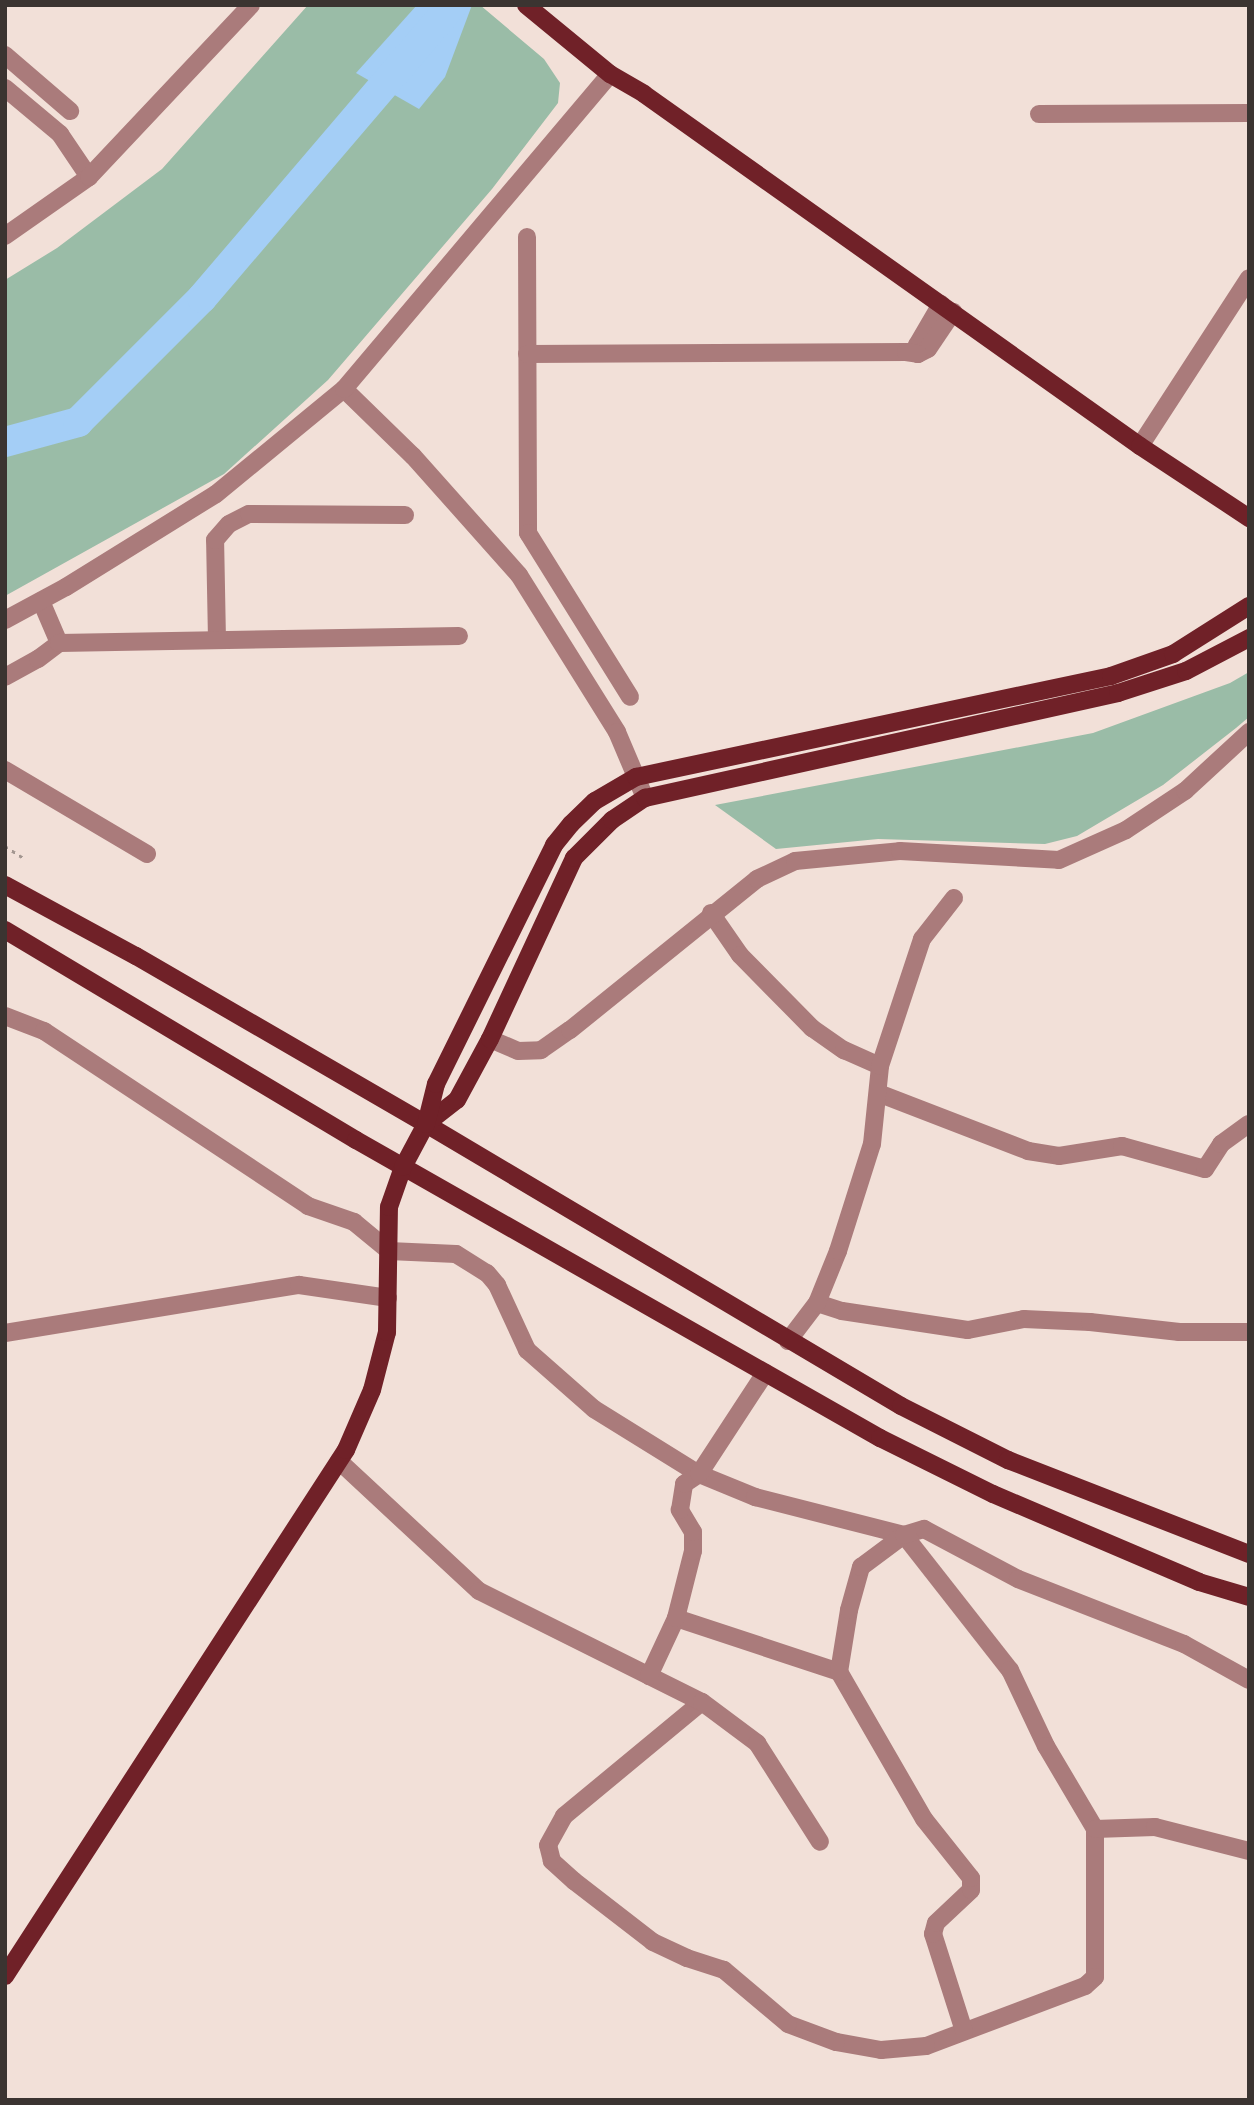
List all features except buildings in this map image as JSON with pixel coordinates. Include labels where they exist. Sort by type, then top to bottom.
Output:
[{"type":"main road","points":[[528,7],[610,74],[644,94],[1140,446],[1249,518]]},
{"type":"main road","points":[[5,1976],[339,1461],[372,1390],[387,1332],[389,1207],[403,1167],[426,1124],[436,1084],[554,845],[594,801],[636,777],[1111,676],[1173,654],[1249,606]]},
{"type":"main road","points":[[426,1124],[457,1100],[490,1039],[574,858],[612,820],[645,798],[1118,693],[1186,671],[1249,638]]},
{"type":"main road","points":[[5,886],[136,956],[426,1124],[901,1406],[1008,1460],[1249,1554]]},
{"type":"main road","points":[[5,930],[403,1167],[880,1438],[993,1494],[1199,1582],[1249,1597]]},
{"type":"street","points":[[5,236],[89,177],[251,5]]},
{"type":"street","points":[[5,55],[70,111]]},
{"type":"street","points":[[5,620],[41,601],[216,494],[344,389],[610,74]]},
{"type":"street","points":[[5,88],[60,134],[89,177]]},
{"type":"street","points":[[1039,114],[1249,113]]},
{"type":"street","points":[[527,237],[528,533],[630,696]]},
{"type":"street","points":[[1140,446],[1249,278]]},
{"type":"street","points":[[527,354],[906,352],[918,355],[928,349],[947,308]]},
{"type":"street","points":[[344,389],[413,456],[519,575],[617,732],[645,798]]},
{"type":"street","points":[[217,640],[215,540],[229,524],[249,514],[405,515]]},
{"type":"street","points":[[41,601],[59,643]]},
{"type":"street","points":[[5,677],[59,643],[459,636]]},
{"type":"street","points":[[490,1039],[517,1051],[541,1050],[570,1030],[711,913],[757,879],[795,861],[900,851],[1059,860],[1126,831],[1185,791],[1249,732]]},
{"type":"street","points":[[5,769],[146,854]]},
{"type":"street","points":[[788,1341],[817,1303],[838,1251],[872,1144],[880,1066],[922,939],[954,898]]},
{"type":"street","points":[[711,913],[740,955],[812,1028],[844,1050],[880,1066]]},
{"type":"street","points":[[5,1016],[44,1031],[308,1206],[355,1222],[389,1251],[456,1254],[487,1273],[497,1285],[527,1350],[594,1409],[699,1474],[755,1497],[904,1535],[1010,1670],[1046,1746],[1095,1829],[1095,1977],[1085,1986],[926,2046],[881,2050],[836,2042],[788,2024],[724,1970],[687,1958],[653,1942],[552,1861],[548,1845],[564,1815],[702,1702]]},
{"type":"street","points":[[877,1093],[1028,1151],[1059,1156],[1122,1146],[1205,1170],[1221,1144],[1249,1124]]},
{"type":"street","points":[[5,1333],[299,1285],[388,1298]]},
{"type":"street","points":[[817,1303],[842,1311],[968,1330],[1024,1319],[1090,1322],[1179,1332],[1249,1332]]},
{"type":"street","points":[[649,1676],[676,1618],[693,1551],[693,1532],[680,1510],[684,1484],[699,1474],[765,1373]]},
{"type":"street","points":[[339,1461],[479,1591],[702,1702],[757,1743],[820,1842]]},
{"type":"street","points":[[964,2031],[933,1934],[936,1923],[971,1890],[971,1878],[924,1819],[839,1672],[849,1609],[861,1567],[904,1535],[923,1529],[1017,1579],[1184,1644],[1249,1680]]},
{"type":"street","points":[[676,1618],[839,1672]]},
{"type":"street","points":[[1095,1829],[1155,1827],[1249,1851]]},
{"type":"path","points":[[5,846],[25,859]]},
{"type":"green space","points":[[308,5],[480,5],[544,59],[560,83],[558,103],[492,189],[328,380],[224,474],[5,596],[5,280],[57,248],[162,169]]},
{"type":"green space","points":[[1249,672],[1249,717],[1236,728],[1163,785],[1077,836],[1045,844],[878,839],[776,849],[715,805],[1093,733],[1230,683]]},
{"type":"water","points":[[417,5],[472,5],[445,77],[419,109],[356,73]]},
{"type":"waterway","points":[[5,442],[78,422],[202,298],[452,5]]}]
